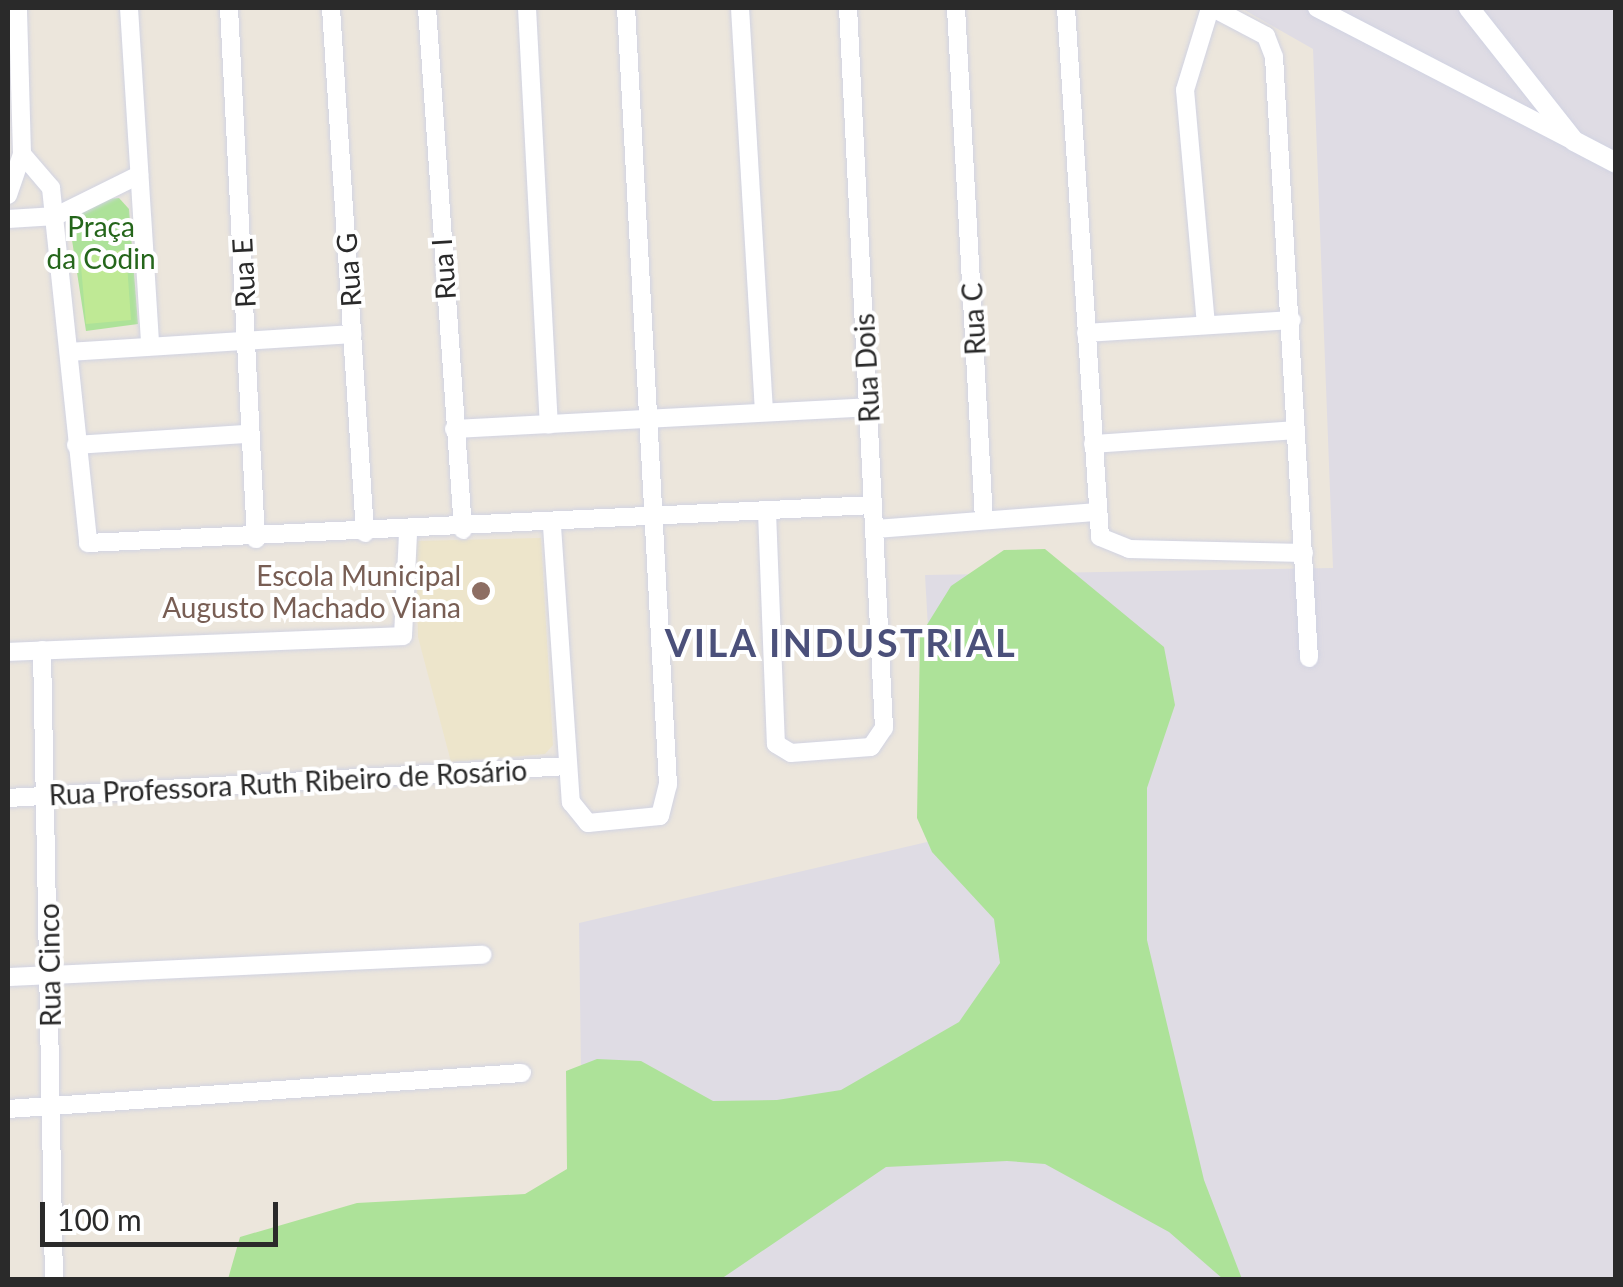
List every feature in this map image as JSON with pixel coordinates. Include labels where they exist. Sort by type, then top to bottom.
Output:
[{"type":"street","points":[[8,195],[22,154],[18,8]]},
{"type":"street","points":[[129,8],[150,342]]},
{"type":"street","name":"Rua E","points":[[228,8],[256,539]]},
{"type":"street","name":"Rua G","points":[[331,8],[365,532]]},
{"type":"street","name":"Rua I","points":[[427,8],[463,530]]},
{"type":"street","points":[[526,8],[549,424]]},
{"type":"street","points":[[552,526],[571,802],[588,823],[648,820],[666,808],[626,8]]},
{"type":"street","points":[[740,8],[764,409]]},
{"type":"street","name":"Rua Dois","points":[[768,512],[776,744],[791,753],[871,747],[884,728],[848,8]]},
{"type":"street","name":"Rua C","points":[[956,8],[984,520]]},
{"type":"street","points":[[1066,8],[1095,512],[1111,548],[1304,553]]},
{"type":"street","points":[[1206,325],[1184,90],[1212,8],[1261,32],[1276,72],[1309,658]]},
{"type":"street","points":[[1470,8],[1574,141]]},
{"type":"street","points":[[1328,9],[1616,163]]},
{"type":"street","points":[[22,154],[52,188],[70,352],[81,533],[96,546],[552,526],[872,505]]},
{"type":"street","points":[[8,219],[56,216],[139,174]]},
{"type":"street","points":[[1086,333],[1292,320]]},
{"type":"street","points":[[70,352],[150,342],[352,334]]},
{"type":"street","points":[[454,429],[764,409],[868,407]]},
{"type":"street","points":[[1093,444],[1296,430]]},
{"type":"street","points":[[76,444],[248,434]]},
{"type":"street","points":[[875,529],[1095,512]]},
{"type":"street","points":[[8,652],[403,636],[408,532]]},
{"type":"street","name":"Rua Cinco","points":[[42,650],[54,1280]]},
{"type":"street","name":"Rua Professora Ruth Ribeiro de Rosário","points":[[8,798],[568,766]]},
{"type":"street","points":[[8,977],[482,956]]},
{"type":"street","points":[[8,1109],[522,1073]]},
{"type":"shaded area","points":[[1241,8],[1615,8],[1615,1279],[646,1279],[581,1071],[579,923],[940,839],[925,575],[1333,568],[1313,49]]},
{"type":"shaded area","name":"Escola Municipal Augusto Machado Viana","points":[[541,538],[553,745],[545,754],[451,762],[418,637],[416,541]]},
{"type":"green space","name":"Praça da Codin","points":[[119,198],[129,209],[138,324],[86,331],[68,214],[84,201]]},
{"type":"green space","points":[[126,250],[131,320],[86,324],[80,254]]},
{"type":"green space","points":[[1045,549],[1164,647],[1175,705],[1147,788],[1147,940],[1204,1180],[1242,1279],[1223,1279],[1169,1232],[1045,1164],[1007,1161],[886,1167],[721,1279],[228,1279],[240,1237],[357,1203],[525,1194],[567,1169],[566,1071],[597,1059],[641,1061],[713,1101],[777,1100],[841,1090],[959,1022],[1000,963],[994,919],[932,852],[917,818],[920,636],[951,586],[1004,550]]},
{"type":"place","name":"Escola Municipal Augusto Machado Viana","points":[[481,591]]},
{"type":"district","name":"VILA INDUSTRIAL","points":[[841,643]]}]
